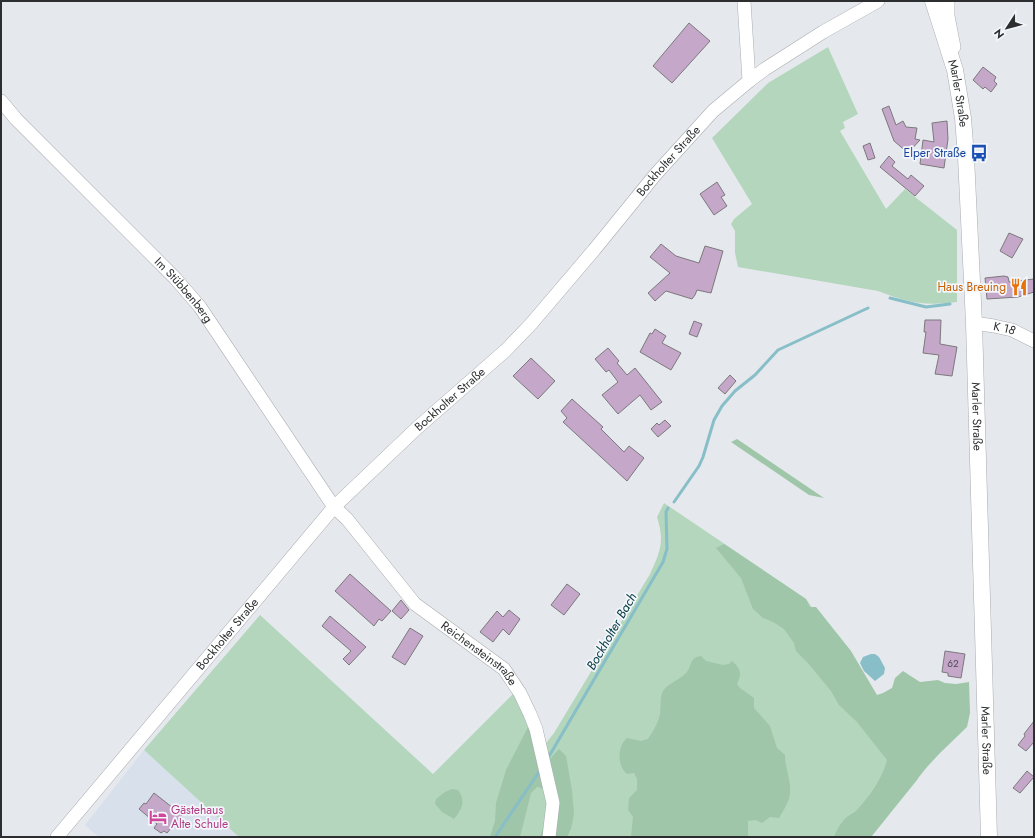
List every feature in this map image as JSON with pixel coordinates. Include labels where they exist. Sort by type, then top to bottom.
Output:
[{"type":"main road","name":"Marler Straße","points":[[933,1],[955,70],[963,118],[966,157],[974,323],[989,837]]},
{"type":"street","points":[[744,1],[749,81]]},
{"type":"street","points":[[948,1],[948,16],[955,50],[955,70]]},
{"type":"street","name":"Bockholter Straße","points":[[57,837],[334,507],[417,428],[506,350],[531,324],[564,287],[655,175],[713,111],[749,81],[823,32],[876,2]]},
{"type":"street","name":"Im Stübbenberg","points":[[1,101],[16,119],[175,278],[200,307],[334,507]]},
{"type":"street","name":"K 18","points":[[974,323],[1012,330],[1034,341]]},
{"type":"street","name":"Reichensteinstraße","points":[[334,507],[347,519],[415,604],[504,668],[512,680],[530,714],[536,729],[553,803],[549,837]]},
{"type":"shaded area","points":[[144,750],[239,837],[99,837],[85,825]]},
{"type":"green space","points":[[828,47],[858,114],[843,122],[845,128],[840,131],[886,209],[905,189],[957,230],[957,302],[936,304],[908,301],[878,291],[738,267],[735,253],[735,231],[731,224],[734,219],[752,204],[712,138],[768,83]]},
{"type":"green space","points":[[737,439],[824,498],[809,495],[731,442]]},
{"type":"green space","points":[[664,503],[806,599],[879,707],[918,779],[871,837],[239,837],[144,750],[260,615],[433,774],[513,694],[525,713],[539,752],[554,733],[650,574],[659,553],[661,533],[657,517]]},
{"type":"green space","points":[[724,544],[806,599],[810,607],[816,607],[851,651],[877,695],[892,688],[895,678],[903,671],[920,682],[938,680],[945,683],[956,684],[969,682],[970,713],[967,727],[927,767],[871,837],[834,837],[843,821],[856,811],[866,800],[879,780],[887,760],[857,722],[839,705],[831,691],[796,651],[794,643],[784,629],[763,618],[753,609],[741,578],[716,548]]},
{"type":"green space","points":[[701,656],[706,661],[723,665],[729,664],[732,661],[739,669],[740,677],[737,684],[754,698],[754,708],[770,726],[777,748],[785,755],[790,787],[788,802],[779,818],[770,817],[762,823],[756,820],[748,821],[748,837],[631,837],[633,817],[628,810],[629,798],[637,790],[637,779],[634,773],[627,774],[621,766],[621,746],[627,738],[641,741],[648,739],[659,718],[662,693],[686,673],[692,660]]},
{"type":"green space","points":[[529,725],[549,760],[559,749],[566,756],[572,790],[574,814],[571,829],[567,837],[540,837],[546,817],[547,800],[543,789],[537,787],[531,793],[520,837],[490,837],[495,821],[496,803],[506,770]]},
{"type":"green space","points":[[452,789],[458,790],[462,797],[461,809],[454,819],[442,812],[435,804],[436,799]]},
{"type":"water","points":[[875,654],[879,657],[885,668],[884,674],[875,681],[864,671],[860,663],[863,657]]},
{"type":"building","points":[[689,23],[710,41],[672,83],[653,66]]},
{"type":"building","points":[[983,67],[996,77],[994,81],[997,84],[991,92],[985,87],[983,89],[973,80]]},
{"type":"building","points":[[889,106],[896,125],[903,121],[906,127],[917,128],[915,139],[920,140],[908,153],[894,141],[882,109]]},
{"type":"building","points":[[947,121],[948,139],[944,168],[920,164],[923,140],[934,142],[932,123]]},
{"type":"building","points":[[870,143],[875,158],[868,160],[863,146]]},
{"type":"building","points":[[889,156],[895,162],[892,166],[908,179],[911,175],[924,186],[915,196],[880,167]]},
{"type":"building","points":[[717,182],[725,195],[721,197],[727,206],[714,215],[700,194]]},
{"type":"building","points":[[1009,233],[1023,239],[1012,258],[1000,251]]},
{"type":"building","points":[[661,244],[676,256],[699,263],[705,246],[723,251],[711,293],[697,290],[692,299],[666,291],[655,301],[648,293],[670,273],[650,257]]},
{"type":"building","points":[[1008,277],[1009,282],[1034,279],[1034,292],[1018,297],[987,299],[985,278]]},
{"type":"building","points":[[925,320],[941,320],[940,344],[957,347],[952,376],[935,374],[939,355],[923,353],[926,332],[924,332]]},
{"type":"building","points":[[694,321],[702,324],[697,337],[689,334]]},
{"type":"building","points":[[655,329],[666,336],[662,343],[681,353],[671,370],[640,352],[650,333],[652,334]]},
{"type":"building","points":[[608,348],[619,361],[617,363],[627,375],[635,368],[662,402],[651,410],[640,395],[618,414],[602,395],[618,382],[609,370],[606,372],[595,359]]},
{"type":"building","points":[[531,358],[555,381],[538,399],[513,376]]},
{"type":"building","points":[[730,375],[736,381],[725,394],[718,388]]},
{"type":"building","points":[[572,399],[603,427],[601,429],[624,452],[629,446],[644,458],[627,481],[563,422],[567,418],[561,411]]},
{"type":"building","points":[[665,420],[671,426],[658,437],[651,429],[657,423],[659,425]]},
{"type":"building","points":[[350,574],[391,611],[382,621],[379,619],[374,626],[335,591]]},
{"type":"building","points":[[567,584],[580,594],[564,615],[551,605]]},
{"type":"building","points":[[401,600],[409,610],[401,619],[392,611]]},
{"type":"building","points":[[509,610],[520,619],[509,635],[503,629],[493,642],[480,632],[497,611],[503,617]]},
{"type":"building","points":[[330,616],[366,647],[349,665],[343,659],[351,651],[322,626]]},
{"type":"building","points":[[410,628],[423,636],[405,665],[392,657]]},
{"type":"building","points":[[945,651],[965,654],[961,678],[948,676],[948,673],[942,672]]},
{"type":"building","points":[[1034,721],[1034,742],[1026,751],[1018,745]]},
{"type":"building","points":[[1027,771],[1034,777],[1020,793],[1013,788]]},
{"type":"building","points":[[154,793],[182,815],[167,833],[164,831],[161,833],[154,828],[157,824],[139,809],[144,803],[146,804]]},
{"type":"waterway","name":"Bockholter Bach","points":[[890,298],[926,307],[950,304]]},
{"type":"waterway","name":"Bockholter Bach","points":[[674,502],[699,466],[714,420],[722,406],[735,391],[755,375],[778,350],[868,308]]},
{"type":"waterway","name":"Bockholter Bach","points":[[548,758],[663,562],[667,549],[666,512],[668,508]]},
{"type":"waterway","name":"Bockholter Bach","points":[[495,837],[541,769]]},
{"type":"place","name":"Elper Straße","points":[[979,153]]},
{"type":"place","name":"Haus Breuing","points":[[1019,287]]},
{"type":"place","name":"Gästehaus Alte Schule","points":[[158,817]]}]
